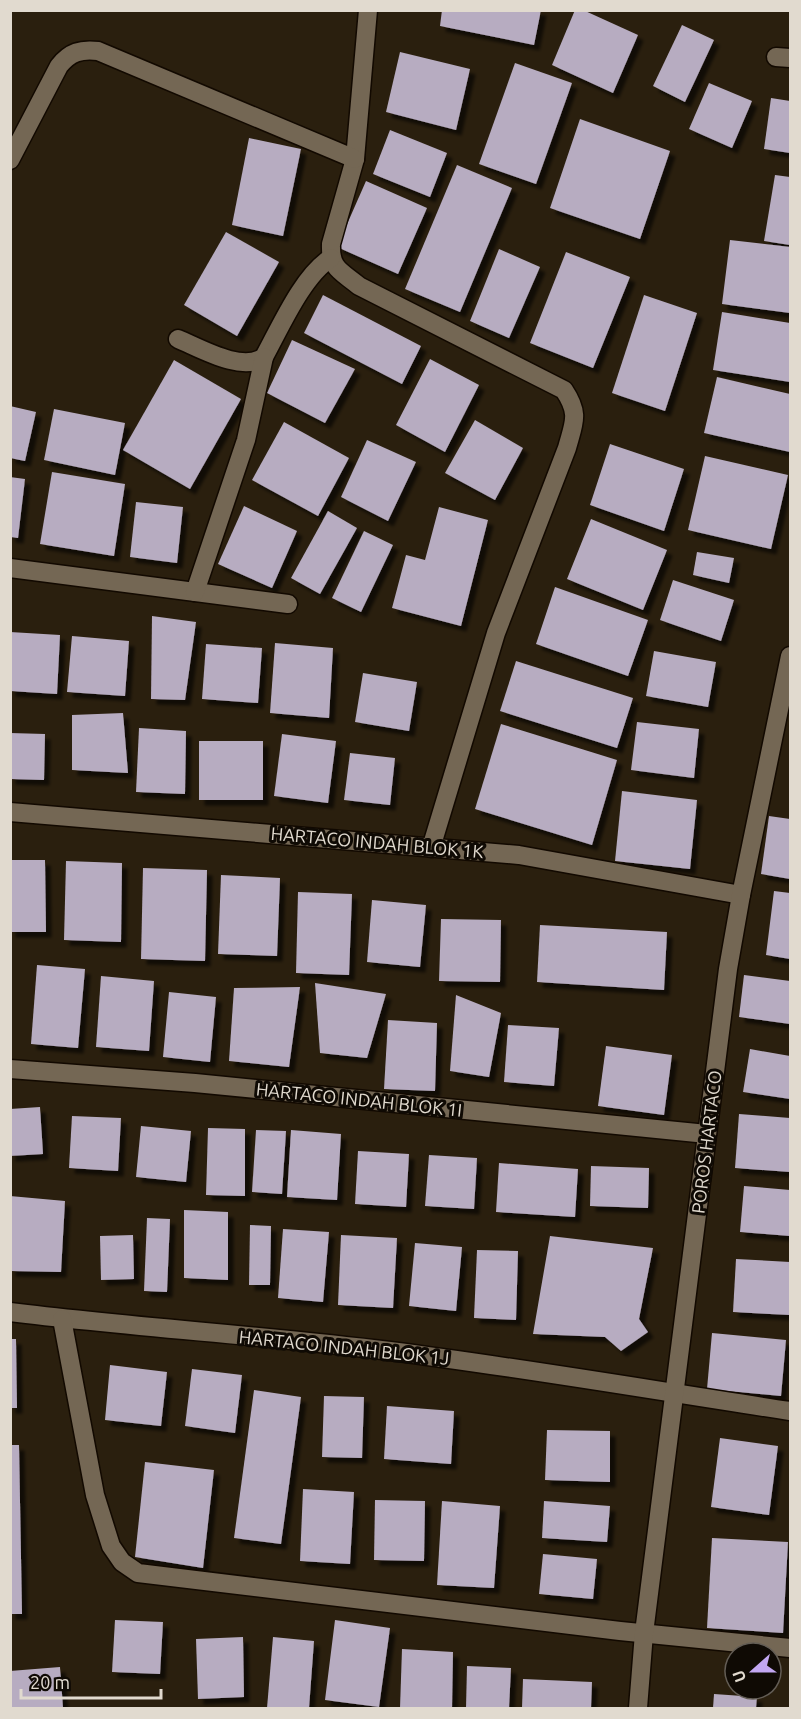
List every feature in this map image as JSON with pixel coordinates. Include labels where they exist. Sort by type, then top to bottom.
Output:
[{"type":"street","points":[[368,10],[355,159],[331,244],[331,258],[340,271],[359,286],[564,390],[573,403],[575,419],[567,448],[496,633],[431,848]]},
{"type":"street","points":[[10,160],[59,66],[66,57],[86,49],[98,51],[355,159]]},
{"type":"street","points":[[195,591],[246,440],[264,357],[309,278],[320,264],[331,258]]},
{"type":"street","points":[[178,339],[224,358],[244,363],[257,362],[264,357]]},
{"type":"street","points":[[10,568],[288,604]]},
{"type":"street","name":"POROS HARTACO","points":[[638,1708],[644,1632],[676,1394],[728,969],[741,895],[789,665]]},
{"type":"street","name":"HARTACO INDAH BLOK 1K","points":[[10,812],[519,855],[741,895]]},
{"type":"street","name":"HARTACO INDAH BLOK 1I","points":[[10,1070],[195,1083],[708,1134]]},
{"type":"street","name":"HARTACO INDAH BLOK 1J","points":[[10,1312],[388,1351],[553,1373],[790,1411]]},
{"type":"street","points":[[62,1318],[95,1496],[111,1546],[122,1562],[138,1573],[790,1648]]},
{"type":"building","points":[[442,10],[541,10],[534,45],[440,26]]},
{"type":"building","points":[[575,10],[583,10],[638,35],[613,93],[552,65]]},
{"type":"building","points":[[682,25],[714,40],[685,102],[653,86]]},
{"type":"building","points":[[400,52],[470,69],[456,130],[386,112]]},
{"type":"building","points":[[515,63],[572,83],[536,184],[479,164]]},
{"type":"building","points":[[709,83],[752,101],[732,148],[689,129]]},
{"type":"building","points":[[771,98],[790,101],[790,153],[764,149]]},
{"type":"building","points":[[580,119],[670,151],[640,239],[550,208]]},
{"type":"building","points":[[390,130],[447,153],[430,197],[373,174]]},
{"type":"building","points":[[249,138],[301,149],[283,236],[232,225]]},
{"type":"building","points":[[457,165],[512,188],[460,312],[405,289]]},
{"type":"building","points":[[775,175],[790,177],[790,245],[764,241]]},
{"type":"building","points":[[366,181],[427,208],[398,274],[337,247]]},
{"type":"building","points":[[226,232],[279,262],[237,336],[184,305]]},
{"type":"building","points":[[730,240],[790,247],[790,313],[722,304]]},
{"type":"building","points":[[499,249],[540,267],[509,338],[470,321]]},
{"type":"building","points":[[566,252],[630,277],[593,368],[530,343]]},
{"type":"building","points":[[323,295],[421,346],[402,384],[304,333]]},
{"type":"building","points":[[644,295],[697,313],[665,411],[612,393]]},
{"type":"building","points":[[722,312],[790,323],[790,382],[713,370]]},
{"type":"building","points":[[292,340],[355,369],[325,423],[267,393]]},
{"type":"building","points":[[430,359],[479,385],[445,452],[396,425]]},
{"type":"building","points":[[174,360],[241,399],[190,489],[123,450]]},
{"type":"building","points":[[717,377],[790,394],[790,452],[704,433]]},
{"type":"building","points":[[10,406],[36,412],[25,461],[10,458]]},
{"type":"building","points":[[54,409],[125,423],[115,475],[44,460]]},
{"type":"building","points":[[475,420],[523,448],[495,500],[445,473]]},
{"type":"building","points":[[284,422],[349,458],[318,516],[252,480]]},
{"type":"building","points":[[367,440],[416,462],[388,521],[341,497]]},
{"type":"building","points":[[610,444],[684,469],[664,531],[590,505]]},
{"type":"building","points":[[705,456],[788,475],[771,549],[688,530]]},
{"type":"building","points":[[52,472],[125,484],[114,556],[40,544]]},
{"type":"building","points":[[10,477],[25,479],[18,538],[10,537]]},
{"type":"building","points":[[136,502],[183,507],[177,563],[130,557]]},
{"type":"building","points":[[244,506],[297,531],[272,588],[218,564]]},
{"type":"building","points":[[439,507],[488,520],[461,626],[392,608],[406,555],[425,560]]},
{"type":"building","points":[[328,511],[357,528],[320,594],[291,578]]},
{"type":"building","points":[[591,519],[667,550],[643,610],[567,579]]},
{"type":"building","points":[[364,531],[393,545],[361,612],[332,598]]},
{"type":"building","points":[[697,552],[734,558],[729,583],[693,575]]},
{"type":"building","points":[[673,580],[734,600],[721,641],[660,620]]},
{"type":"building","points":[[555,587],[648,620],[628,676],[536,644]]},
{"type":"building","points":[[152,616],[196,622],[185,700],[151,699]]},
{"type":"building","points":[[10,632],[60,635],[57,694],[10,691]]},
{"type":"building","points":[[72,636],[129,641],[125,696],[67,692]]},
{"type":"building","points":[[275,643],[333,648],[329,718],[270,713]]},
{"type":"building","points":[[206,644],[262,648],[258,703],[202,699]]},
{"type":"building","points":[[654,651],[716,662],[708,707],[646,696]]},
{"type":"building","points":[[516,661],[633,698],[617,748],[500,711]]},
{"type":"building","points":[[363,673],[417,682],[409,731],[355,722]]},
{"type":"building","points":[[123,713],[128,773],[72,770],[72,715]]},
{"type":"building","points":[[637,722],[699,729],[694,778],[631,770]]},
{"type":"building","points":[[501,724],[617,760],[592,845],[475,809]]},
{"type":"building","points":[[139,728],[186,731],[185,794],[136,792]]},
{"type":"building","points":[[10,733],[45,734],[44,780],[10,779]]},
{"type":"building","points":[[282,734],[336,741],[328,803],[274,796]]},
{"type":"building","points":[[199,741],[263,741],[263,800],[199,800]]},
{"type":"building","points":[[350,753],[395,758],[390,805],[344,800]]},
{"type":"building","points":[[622,791],[697,800],[690,869],[615,861]]},
{"type":"building","points":[[769,816],[790,819],[790,879],[761,874]]},
{"type":"building","points":[[10,860],[45,860],[46,932],[10,932]]},
{"type":"building","points":[[66,861],[122,863],[121,942],[64,940]]},
{"type":"building","points":[[143,868],[207,870],[205,961],[141,959]]},
{"type":"building","points":[[221,875],[280,878],[277,956],[218,954]]},
{"type":"building","points":[[774,891],[790,893],[790,959],[766,955]]},
{"type":"building","points":[[298,892],[352,894],[349,975],[296,973]]},
{"type":"building","points":[[372,900],[426,905],[420,967],[367,962]]},
{"type":"building","points":[[441,919],[501,920],[500,982],[439,981]]},
{"type":"building","points":[[540,925],[667,932],[664,990],[537,982]]},
{"type":"building","points":[[37,965],[85,969],[78,1048],[31,1044]]},
{"type":"building","points":[[744,975],[790,981],[790,1024],[739,1017]]},
{"type":"building","points":[[101,976],[154,981],[149,1051],[96,1047]]},
{"type":"building","points":[[315,983],[386,994],[367,1058],[320,1053]]},
{"type":"building","points":[[300,987],[289,1067],[229,1061],[234,988]]},
{"type":"building","points":[[169,992],[216,997],[210,1062],[163,1057]]},
{"type":"building","points":[[456,995],[501,1013],[489,1077],[450,1071]]},
{"type":"building","points":[[388,1020],[437,1023],[435,1091],[384,1089]]},
{"type":"building","points":[[508,1025],[559,1028],[554,1086],[504,1082]]},
{"type":"building","points":[[606,1046],[672,1055],[664,1115],[598,1106]]},
{"type":"building","points":[[750,1049],[790,1056],[790,1099],[743,1092]]},
{"type":"building","points":[[40,1107],[43,1154],[10,1156],[10,1109]]},
{"type":"building","points":[[739,1114],[790,1118],[790,1172],[735,1168]]},
{"type":"building","points":[[72,1116],[121,1118],[118,1171],[69,1168]]},
{"type":"building","points":[[141,1126],[191,1131],[186,1182],[136,1177]]},
{"type":"building","points":[[208,1128],[245,1129],[245,1196],[206,1195]]},
{"type":"building","points":[[256,1130],[286,1131],[282,1194],[252,1192]]},
{"type":"building","points":[[291,1130],[341,1134],[337,1200],[287,1197]]},
{"type":"building","points":[[358,1151],[409,1154],[406,1207],[355,1204]]},
{"type":"building","points":[[429,1155],[477,1158],[474,1209],[425,1206]]},
{"type":"building","points":[[499,1163],[578,1169],[575,1217],[496,1212]]},
{"type":"building","points":[[591,1166],[649,1168],[648,1208],[590,1206]]},
{"type":"building","points":[[744,1186],[790,1190],[790,1236],[740,1232]]},
{"type":"building","points":[[10,1196],[65,1201],[61,1272],[10,1271]]},
{"type":"building","points":[[184,1210],[228,1212],[228,1280],[184,1278]]},
{"type":"building","points":[[147,1218],[170,1219],[167,1292],[144,1291]]},
{"type":"building","points":[[250,1225],[271,1226],[270,1285],[249,1285]]},
{"type":"building","points":[[283,1229],[329,1232],[323,1302],[278,1298]]},
{"type":"building","points":[[133,1235],[134,1279],[101,1280],[100,1236]]},
{"type":"building","points":[[341,1235],[397,1238],[393,1308],[338,1305]]},
{"type":"building","points":[[550,1236],[653,1248],[639,1319],[648,1332],[621,1351],[605,1337],[533,1334]]},
{"type":"building","points":[[415,1243],[462,1247],[456,1311],[409,1306]]},
{"type":"building","points":[[477,1250],[518,1251],[516,1320],[474,1318]]},
{"type":"building","points":[[736,1259],[790,1262],[790,1315],[733,1312]]},
{"type":"building","points":[[712,1333],[786,1340],[781,1396],[707,1389]]},
{"type":"building","points":[[10,1339],[16,1339],[17,1408],[10,1408]]},
{"type":"building","points":[[110,1365],[167,1372],[161,1426],[105,1420]]},
{"type":"building","points":[[192,1369],[242,1375],[235,1433],[185,1426]]},
{"type":"building","points":[[254,1390],[301,1397],[281,1544],[234,1538]]},
{"type":"building","points":[[324,1396],[364,1397],[362,1458],[322,1457]]},
{"type":"building","points":[[387,1406],[454,1411],[451,1464],[384,1459]]},
{"type":"building","points":[[547,1430],[610,1431],[610,1482],[545,1480]]},
{"type":"building","points":[[720,1438],[778,1446],[769,1515],[711,1507]]},
{"type":"building","points":[[10,1445],[19,1445],[22,1614],[10,1614]]},
{"type":"building","points":[[145,1462],[214,1470],[203,1568],[135,1557]]},
{"type":"building","points":[[303,1489],[354,1492],[350,1564],[300,1561]]},
{"type":"building","points":[[375,1500],[425,1501],[424,1561],[374,1560]]},
{"type":"building","points":[[442,1501],[500,1506],[494,1588],[437,1585]]},
{"type":"building","points":[[544,1501],[610,1506],[607,1542],[542,1538]]},
{"type":"building","points":[[712,1538],[788,1542],[783,1633],[707,1628]]},
{"type":"building","points":[[543,1554],[597,1559],[593,1599],[539,1594]]},
{"type":"building","points":[[115,1620],[163,1622],[160,1674],[112,1672]]},
{"type":"building","points":[[335,1620],[390,1628],[379,1707],[325,1700]]},
{"type":"building","points":[[243,1637],[244,1697],[198,1699],[196,1639]]},
{"type":"building","points":[[273,1637],[314,1641],[309,1708],[267,1708]]},
{"type":"building","points":[[402,1649],[453,1652],[452,1708],[400,1708]]},
{"type":"building","points":[[467,1666],[511,1668],[509,1708],[466,1708]]},
{"type":"building","points":[[60,1667],[63,1708],[10,1708],[10,1671]]},
{"type":"building","points":[[523,1679],[592,1682],[591,1708],[522,1708]]},
{"type":"building","points":[[714,1694],[723,1695],[723,1701],[757,1701],[756,1708],[713,1708]]}]
